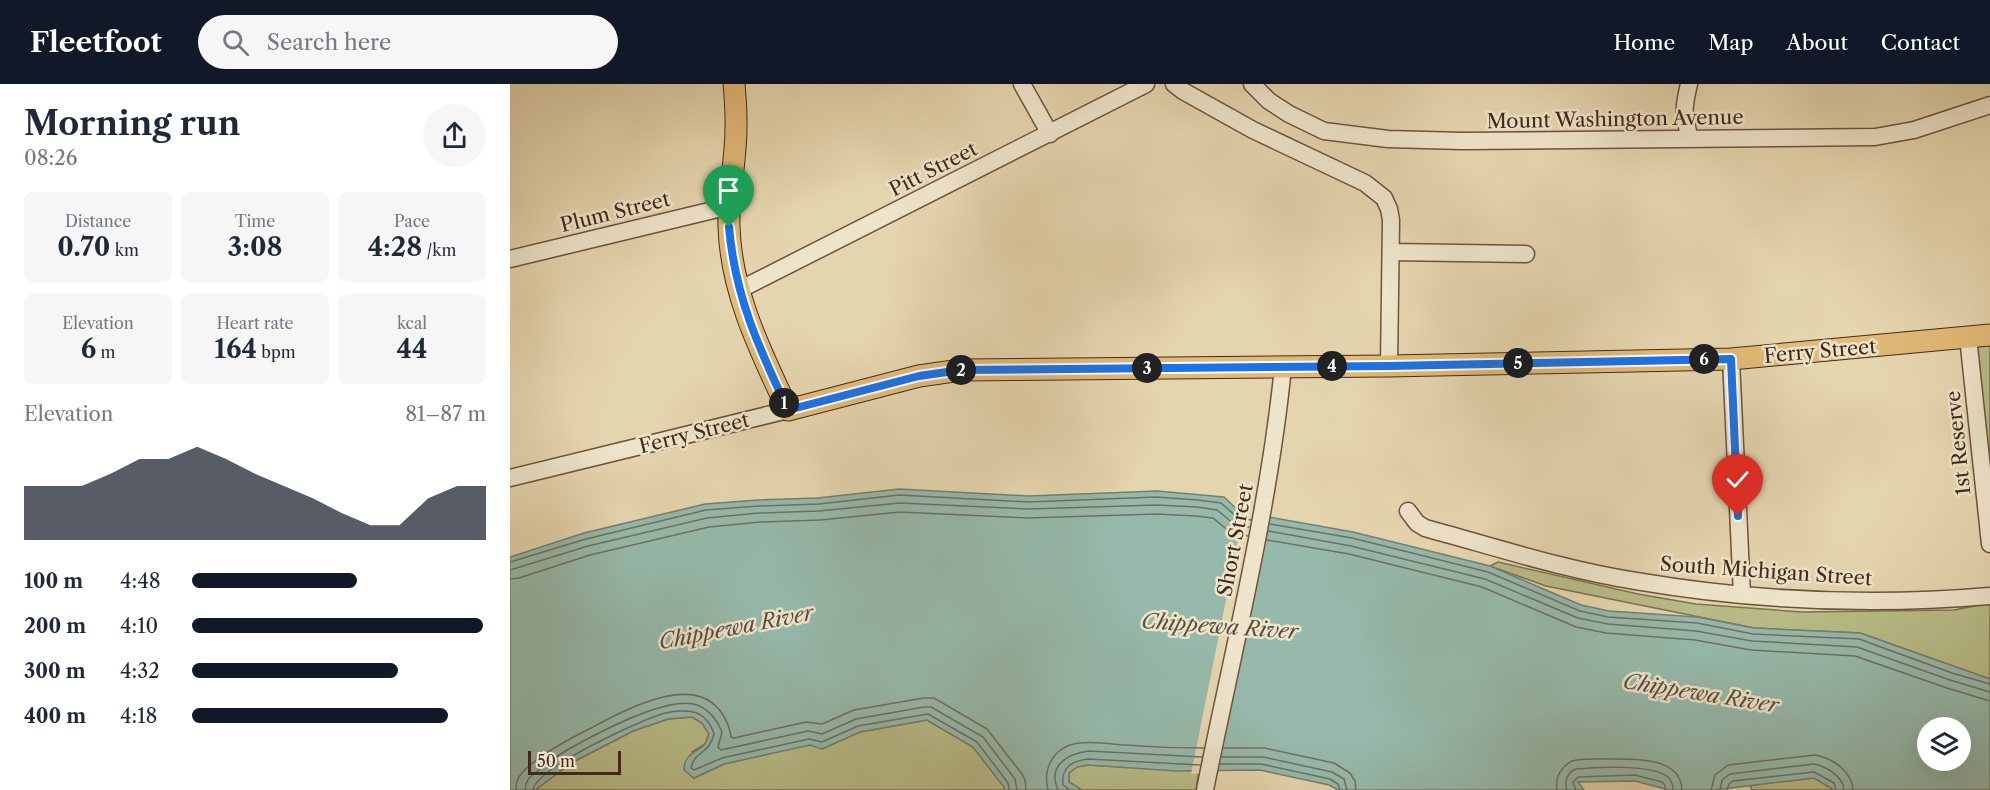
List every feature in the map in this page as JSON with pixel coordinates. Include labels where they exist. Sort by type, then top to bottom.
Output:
[{"type":"main road","points":[[734,84],[735,145],[729,227],[732,257],[750,325],[788,410]]},
{"type":"main road","name":"Ferry Street","points":[[788,410],[938,372],[1731,359],[1990,335]]},
{"type":"street","points":[[1022,84],[1050,134]]},
{"type":"street","name":"Pitt Street","points":[[739,290],[1146,84]]},
{"type":"street","points":[[1174,84],[1253,130],[1365,183],[1380,194],[1389,209],[1392,220],[1389,366]]},
{"type":"street","name":"Mount Washington Avenue","points":[[1252,84],[1269,101],[1289,114],[1324,131],[1414,141],[1853,138],[1894,135],[1990,105]]},
{"type":"street","points":[[1689,84],[1684,102],[1684,117],[1690,139]]},
{"type":"street","name":"Plum Street","points":[[510,259],[730,206]]},
{"type":"street","points":[[1391,252],[1526,254]]},
{"type":"street","name":"1st Reserve","points":[[1968,337],[1990,544]]},
{"type":"street","points":[[1731,359],[1742,595]]},
{"type":"street","name":"Short Street","points":[[1205,790],[1267,489],[1276,432],[1282,367]]},
{"type":"street","name":"Ferry Street","points":[[510,478],[788,410]]},
{"type":"street","name":"South Michigan Street","points":[[1408,511],[1425,528],[1579,569],[1635,581],[1742,595],[1849,600],[1900,601],[1990,596]]},
{"type":"green space","points":[[1990,335],[1990,544],[1968,337]]},
{"type":"green space","points":[[1498,562],[1638,594],[1696,604],[1802,612],[1954,610],[1990,603],[1990,679],[1860,633],[1754,628],[1546,586],[1490,566]]},
{"type":"green space","points":[[692,717],[702,723],[709,734],[705,744],[692,752],[694,778],[724,764],[810,744],[822,749],[860,732],[927,720],[973,747],[1004,790],[535,790],[573,762],[633,731],[668,719]]},
{"type":"green space","points":[[1088,765],[1199,771],[1196,790],[1082,790],[1069,782],[1069,773],[1077,767]]},
{"type":"green space","points":[[1814,778],[1834,790],[1752,790],[1750,785]]},
{"type":"water","name":"Chippewa River","points":[[899,489],[1029,496],[1157,491],[1224,497],[1240,512],[1353,532],[1490,566],[1581,605],[1609,611],[1697,617],[1754,628],[1860,633],[1990,679],[1990,790],[1834,790],[1814,778],[1714,790],[1669,790],[1635,781],[1578,782],[1584,790],[1338,790],[1329,785],[1260,770],[1176,771],[1088,765],[1077,767],[1069,773],[1069,782],[1082,790],[1004,790],[973,747],[927,720],[860,732],[822,749],[810,745],[724,764],[694,778],[684,770],[686,760],[705,744],[709,734],[702,723],[692,717],[668,719],[633,731],[573,762],[535,790],[510,790],[510,557],[584,533],[705,504],[818,498]]},
{"type":"pier","points":[[1244,510],[1270,515],[1217,773],[1191,774]]},
{"type":"route","points":[[729,227],[735,275],[750,325],[788,410],[919,376],[961,370],[1389,366],[1731,359],[1738,516]]}]
